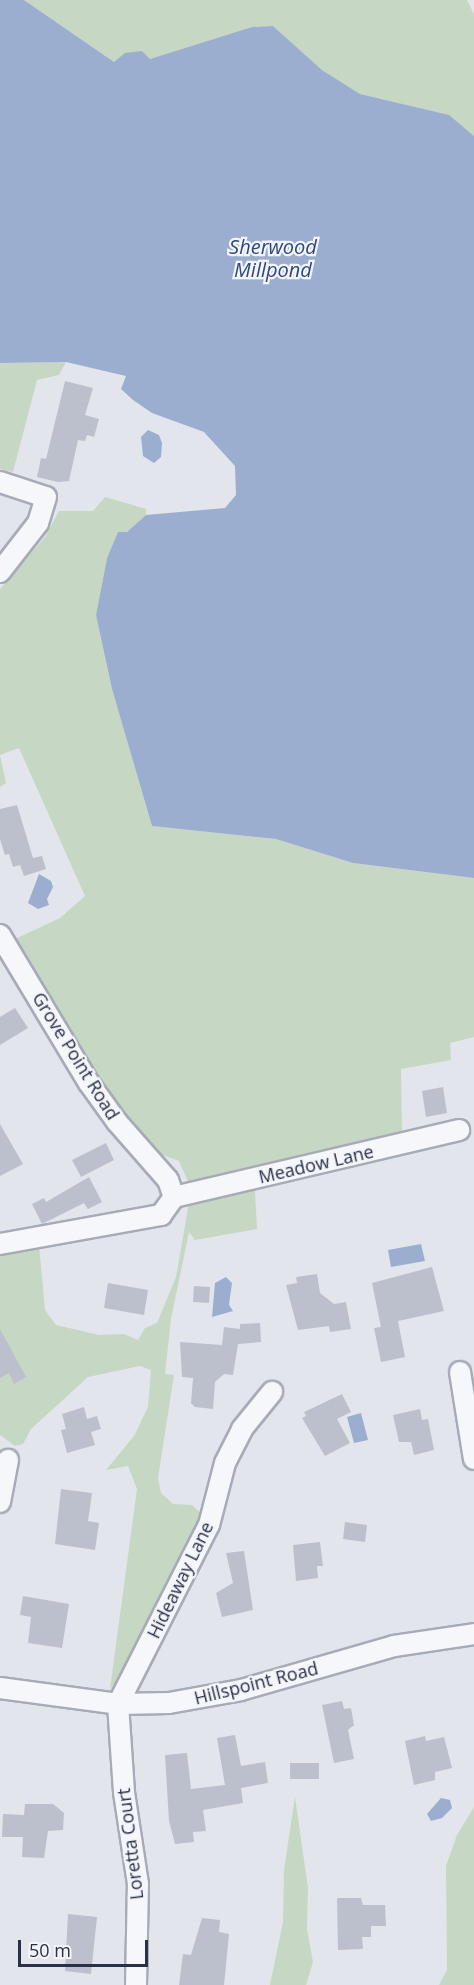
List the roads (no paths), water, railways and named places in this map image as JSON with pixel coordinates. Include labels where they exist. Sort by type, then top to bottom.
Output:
[{"type":"street","points":[[0,482],[46,497],[38,523],[0,572]]},
{"type":"street","name":"Grove Point Road","points":[[0,934],[89,1083],[117,1122],[168,1180],[174,1197]]},
{"type":"street","name":"Meadow Lane","points":[[174,1197],[459,1130]]},
{"type":"street","points":[[0,1244],[161,1215],[174,1197]]},
{"type":"street","points":[[460,1372],[474,1460]]},
{"type":"street","name":"Hideaway Lane","points":[[118,1704],[209,1525],[225,1463],[242,1429],[272,1392]]},
{"type":"street","points":[[0,1502],[8,1460]]},
{"type":"street","name":"Hillspoint Road","points":[[0,1688],[118,1704],[169,1703],[224,1694],[394,1646],[474,1634]]},
{"type":"street","name":"Loretta Court","points":[[118,1704],[124,1792],[138,1884],[136,1985]]},
{"type":"water","name":"Sherwood Millpond","points":[[0,0],[24,0],[114,62],[125,53],[142,51],[150,59],[252,27],[273,26],[322,70],[360,94],[449,115],[474,136],[474,878],[353,863],[276,839],[152,826],[112,689],[96,615],[107,558],[118,532],[127,532],[146,515],[225,508],[236,495],[235,466],[204,432],[152,413],[133,400],[121,389],[126,376],[66,362],[0,363]]},
{"type":"water","points":[[148,430],[159,435],[162,443],[161,457],[154,463],[143,456],[141,437]]},
{"type":"water","points":[[39,874],[51,881],[53,887],[47,899],[49,905],[38,909],[28,903]]},
{"type":"water","points":[[421,1244],[425,1261],[391,1267],[388,1250]]},
{"type":"water","points":[[226,1277],[232,1283],[229,1305],[233,1311],[212,1317],[215,1283]]},
{"type":"water","points":[[361,1413],[368,1440],[354,1443],[347,1417]]},
{"type":"water","points":[[441,1798],[450,1800],[452,1808],[442,1818],[431,1821],[427,1814]]}]
